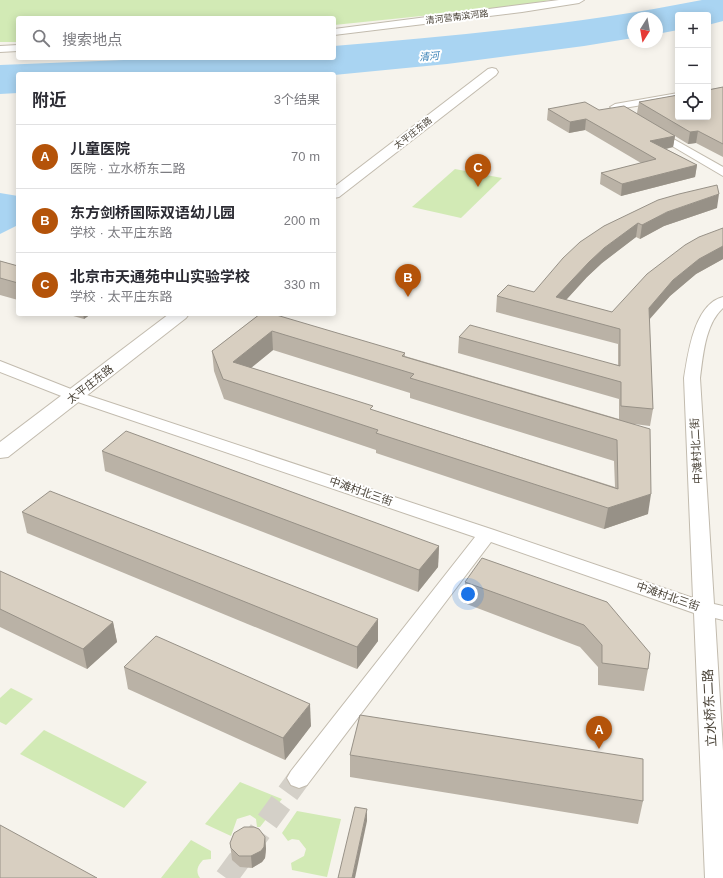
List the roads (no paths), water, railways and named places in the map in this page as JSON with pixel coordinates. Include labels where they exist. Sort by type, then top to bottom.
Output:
[{"type":"street","name":"清河营南滨河路","points":[[336,32],[522,9],[579,0]]},
{"type":"street","points":[[0,49],[16,48]]},
{"type":"street","name":"太平庄东路","points":[[336,192],[492,72]]},
{"type":"street","points":[[675,97],[615,107],[723,172]]},
{"type":"street","name":"中滩村北二街","points":[[714,611],[692,378],[697,342],[711,311],[723,301]]},
{"type":"street","name":"太平庄东路","points":[[0,452],[177,316]]},
{"type":"street","name":"中滩村北三街","points":[[0,366],[75,396],[714,611]]},
{"type":"street","points":[[300,778],[487,534]]},
{"type":"street","name":"立水桥东二路","points":[[714,611],[718,878]]},
{"type":"water","points":[[702,0],[723,0],[723,21],[711,24],[711,12],[675,12],[675,31],[663,33],[663,12],[634,12]]},
{"type":"water","name":"清河","points":[[627,13],[627,39],[447,64],[336,75],[336,72],[16,72],[16,93],[0,94],[0,65],[124,60],[336,60],[336,46],[519,28]]},
{"type":"water","points":[[0,193],[16,196],[16,226],[0,234]]},
{"type":"tunnel","points":[[226,878],[299,778]]},
{"type":"place","name":"北京市天通苑中山实验学校","points":[[478,187]]},
{"type":"place","name":"东方剑桥国际双语幼儿园","points":[[408,297]]},
{"type":"place","name":"儿童医院","points":[[599,749]]}]
